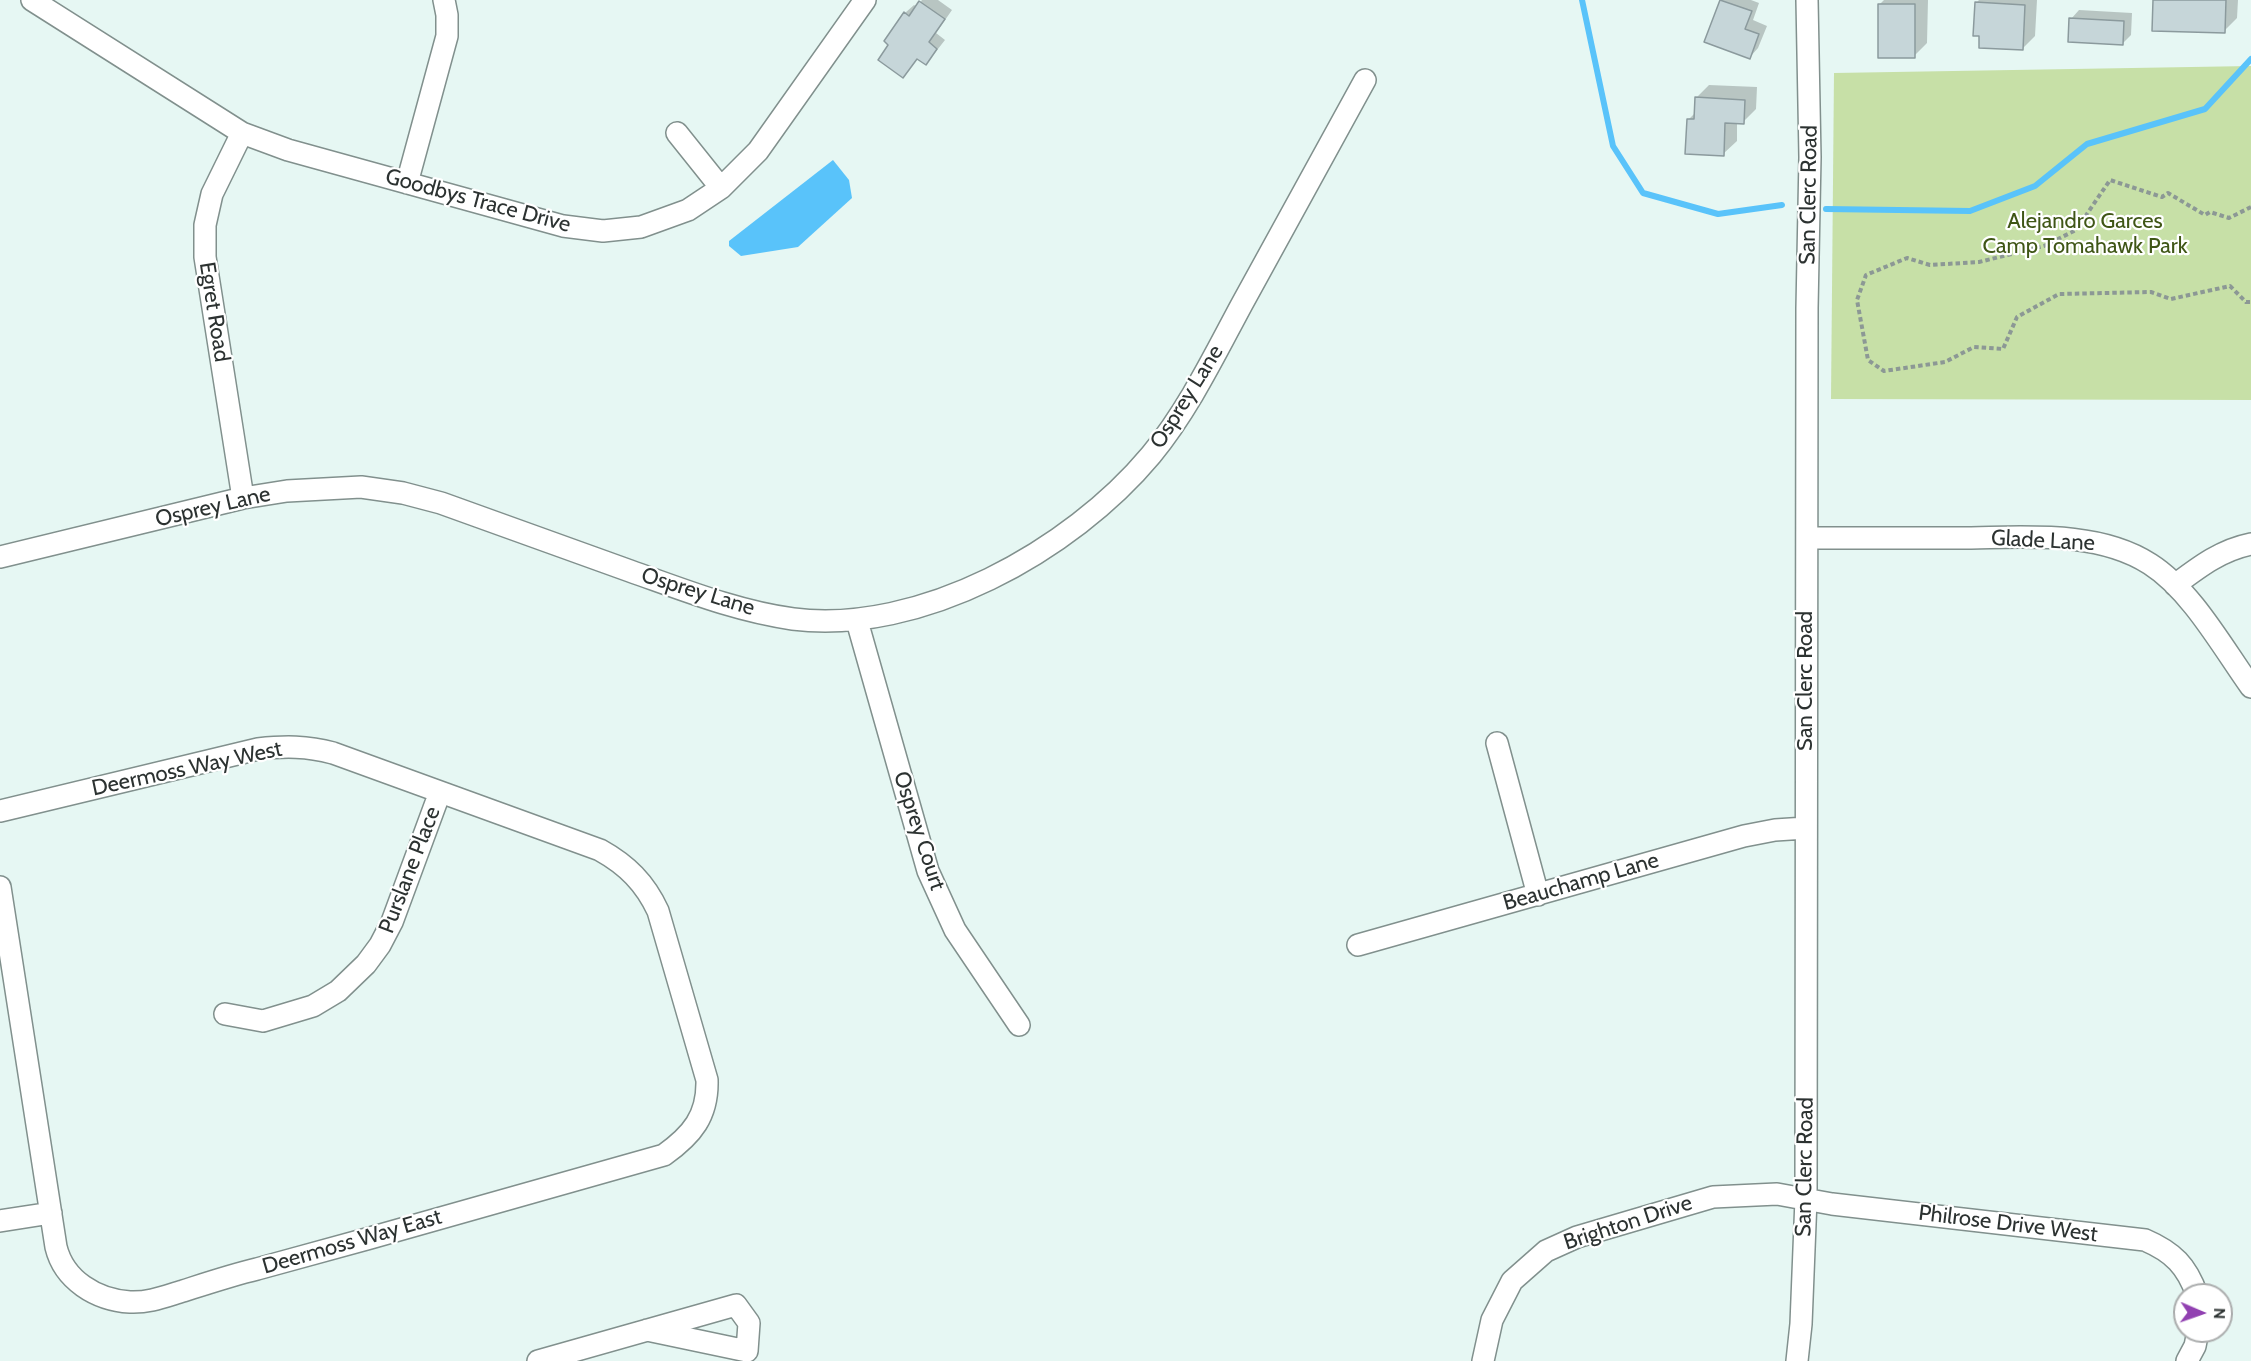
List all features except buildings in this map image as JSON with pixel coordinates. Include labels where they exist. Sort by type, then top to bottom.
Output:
[{"type":"street","name":"Goodbys Trace Drive","points":[[32,0],[242,133],[288,150],[562,226],[603,231],[641,227],[688,210],[721,188],[758,151],[865,0]]},
{"type":"street","points":[[407,183],[447,36],[444,0]]},
{"type":"street","name":"San Clerc Road","points":[[1797,1361],[1801,1324],[1806,1199],[1807,308],[1810,157],[1808,0]]},
{"type":"street","name":"Osprey Lane","points":[[0,557],[243,498],[320,488],[361,487],[441,503],[729,607],[795,619],[857,621],[916,608],[960,594],[1018,564],[1083,520],[1114,493],[1151,455],[1188,404],[1365,80]]},
{"type":"street","name":"Egret Road","points":[[242,133],[212,194],[205,225],[205,257],[243,498]]},
{"type":"street","points":[[677,133],[721,188]]},
{"type":"street","name":"Glade Lane","points":[[1807,538],[2084,540],[2122,549],[2151,564],[2175,585],[2205,621],[2251,687]]},
{"type":"street","points":[[2175,585],[2208,560],[2223,552],[2251,544]]},
{"type":"street","name":"Osprey Court","points":[[857,621],[928,871],[955,930],[1019,1025]]},
{"type":"street","points":[[1497,743],[1538,895]]},
{"type":"street","name":"Deermoss Way West","points":[[0,811],[258,749],[284,746],[311,747],[600,850],[625,866],[650,893],[665,930],[706,1080],[707,1092],[702,1115],[694,1129]]},
{"type":"street","name":"Purslane Place","points":[[225,1014],[263,1021],[313,1006],[339,991],[366,964],[380,945],[392,922],[440,792]]},
{"type":"street","name":"Beauchamp Lane","points":[[1358,945],[1744,836],[1775,830],[1806,828]]},
{"type":"street","name":"Deermoss Way East","points":[[0,886],[58,1258],[78,1282],[101,1296],[114,1300],[151,1301],[252,1270],[664,1155],[684,1141],[694,1129]]},
{"type":"street","name":"Brighton Drive","points":[[1483,1361],[1492,1320],[1512,1281],[1546,1251],[1577,1237],[1713,1197],[1777,1194],[1806,1199]]},
{"type":"street","name":"Philrose Drive West","points":[[1806,1199],[2145,1240],[2165,1248],[2181,1263],[2192,1283]]},
{"type":"street","points":[[0,1221],[51,1213]]},
{"type":"street","points":[[538,1361],[647,1330],[736,1305],[749,1323],[747,1351],[647,1330]]},
{"type":"street","points":[[2187,1361],[2196,1343]]},
{"type":"path","points":[[2251,207],[2229,218],[2210,212],[2205,215],[2168,194],[2162,197],[2110,180],[2076,230],[2044,246],[1979,262],[1930,265],[1907,258],[1866,275],[1857,300],[1868,360],[1884,371],[1945,362],[1974,347],[2003,349],[2017,317],[2059,294],[2151,292],[2171,299],[2230,286],[2246,302],[2251,302]]},
{"type":"green space","name":"Alejandro Garces Camp Tomahawk Park","points":[[2251,66],[2251,400],[1831,399],[1834,73]]},
{"type":"water","points":[[833,160],[849,180],[852,198],[798,247],[741,256],[729,246],[729,241]]},
{"type":"waterway","points":[[1582,0],[1613,146],[1643,193],[1718,214],[1782,205]]},
{"type":"waterway","points":[[1826,209],[1970,211],[2035,186],[2087,144],[2205,109],[2251,59]]}]
